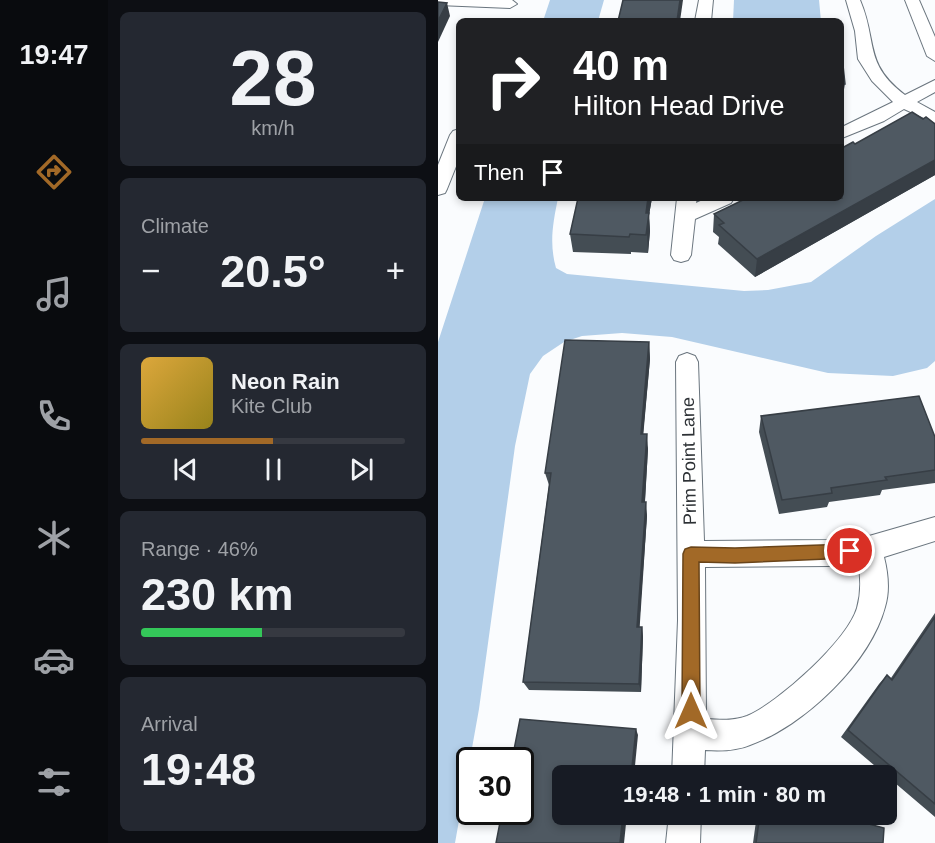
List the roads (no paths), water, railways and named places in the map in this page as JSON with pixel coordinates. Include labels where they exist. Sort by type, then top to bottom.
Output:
[{"type":"street","points":[[703,18],[706,0]]},
{"type":"street","points":[[853,0],[862,28],[866,58],[877,77],[906,101],[935,118]]},
{"type":"street","points":[[912,0],[935,56]]},
{"type":"street","points":[[438,1],[511,2],[505,18]]},
{"type":"street","points":[[844,130],[879,117],[935,85]]},
{"type":"street","points":[[438,189],[456,143]]},
{"type":"street","points":[[681,255],[686,207],[711,201]]},
{"type":"street","name":"Prim Point Lane","points":[[687,362],[691,554],[691,734],[689,765]]},
{"type":"street","points":[[691,554],[830,553],[869,549],[935,529]]},
{"type":"street","points":[[691,734],[718,736],[750,730],[788,709],[829,671],[860,634],[871,610],[875,585],[869,549]]},
{"type":"street","points":[[683,843],[684,825]]},
{"type":"water","points":[[550,0],[604,0],[599,18],[544,18]]},
{"type":"water","points":[[734,0],[819,0],[821,18],[733,18]]},
{"type":"water","points":[[935,199],[935,361],[927,368],[893,376],[828,373],[672,337],[622,333],[582,336],[564,342],[543,356],[530,374],[515,446],[472,747],[456,747],[456,825],[458,825],[455,843],[438,843],[438,342],[484,201],[557,201],[553,225],[553,250],[556,268],[567,274],[744,291],[768,290],[811,282],[876,236]]}]
